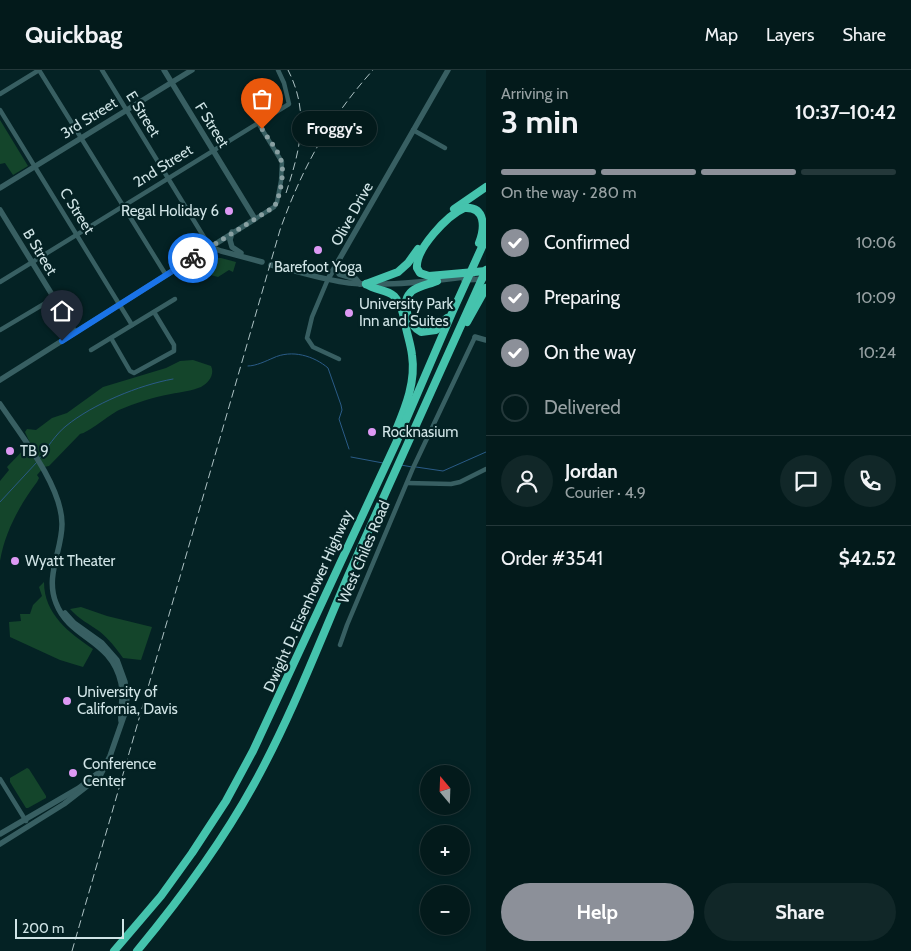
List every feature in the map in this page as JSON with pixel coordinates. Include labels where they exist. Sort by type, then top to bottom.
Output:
[{"type":"highway","points":[[363,284],[392,275],[403,268],[443,218],[486,187]]},
{"type":"highway","points":[[475,262],[484,222],[477,210],[469,208],[464,208],[455,213],[434,234],[419,255],[417,262],[418,271],[426,276],[456,277],[486,271]]},
{"type":"highway","name":"Dwight D. Eisenhower Highway","points":[[114,951],[180,871],[212,824],[240,777],[267,724],[397,441],[486,238]]},
{"type":"highway","name":"Dwight D. Eisenhower Highway","points":[[137,951],[204,866],[254,784],[292,707],[397,466],[486,271]]},
{"type":"highway","points":[[437,281],[416,288],[409,294],[406,303],[412,325],[421,332],[429,332],[439,326],[452,313]]},
{"type":"highway","points":[[363,284],[374,290],[391,294],[398,301],[412,355],[412,379],[408,402],[392,440],[390,453]]},
{"type":"highway","points":[[454,339],[466,324],[486,288]]},
{"type":"street","points":[[0,94],[39,70],[166,276]]},
{"type":"street","name":"E Street","points":[[102,70],[210,247]]},
{"type":"street","name":"F Street","points":[[164,70],[255,219]]},
{"type":"street","name":"3rd Street","points":[[0,188],[192,70]]},
{"type":"street","name":"2nd Street","points":[[0,282],[289,104],[284,83],[278,70]]},
{"type":"street","name":"Olive Drive","points":[[339,359],[313,347],[307,338],[312,317],[328,279],[448,70]]},
{"type":"street","points":[[0,380],[274,207],[277,202],[281,181],[282,166],[280,158],[246,103]]},
{"type":"street","name":"C Street","points":[[0,110],[132,325]]},
{"type":"street","points":[[413,130],[445,148]]},
{"type":"street","name":"B Street","points":[[0,210],[75,332]]},
{"type":"street","points":[[232,232],[230,240],[232,248],[254,259]]},
{"type":"street","points":[[210,247],[262,262]]},
{"type":"street","points":[[271,264],[328,279],[363,284],[437,281],[456,277],[457,281],[486,279]]},
{"type":"street","points":[[336,267],[340,274],[356,279],[363,284]]},
{"type":"street","points":[[0,330],[54,298]]},
{"type":"street","points":[[91,350],[175,299]]},
{"type":"street","points":[[111,338],[130,371],[134,373],[174,351],[174,345],[154,312]]},
{"type":"street","points":[[474,336],[486,340]]},
{"type":"street","name":"West Chiles Road","points":[[340,645],[346,625],[413,468],[474,336]]},
{"type":"street","points":[[0,404],[54,490],[61,515],[61,532],[51,583],[54,599],[63,617],[72,626],[99,645],[109,656],[116,667],[122,689],[121,721],[110,756],[100,776],[80,793],[0,844]]},
{"type":"street","points":[[407,483],[451,484],[460,482],[486,469]]},
{"type":"street","points":[[0,834],[78,788],[102,770]]},
{"type":"street","points":[[0,779],[29,826]]},
{"type":"green space","points":[[0,120],[28,166],[13,175],[5,163],[0,164]]},
{"type":"green space","points":[[210,258],[221,258],[236,262],[233,272],[229,270],[218,277],[207,274],[197,264]]},
{"type":"green space","points":[[193,360],[211,366],[212,375],[204,385],[194,390],[165,395],[119,410],[88,431],[80,434],[49,466],[44,467],[37,475],[39,478],[37,482],[24,500],[14,520],[5,540],[0,561],[0,481],[9,470],[7,467],[30,443],[25,432],[27,429],[36,430],[52,418],[67,413],[103,387],[166,368],[180,361]]},
{"type":"green space","points":[[44,582],[48,604],[53,613],[67,629],[93,649],[83,667],[60,660],[10,637],[9,622],[21,621],[20,614],[30,614],[33,605],[42,596],[39,587]]},
{"type":"green space","points":[[81,607],[107,616],[152,627],[141,660],[123,658],[103,634],[80,619],[70,609]]},
{"type":"green space","points":[[27,768],[46,798],[26,808],[10,782],[10,778]]},
{"type":"waterway","points":[[248,366],[280,355],[295,354],[309,357],[328,368],[341,405],[342,410],[339,419],[349,449]]},
{"type":"waterway","points":[[39,459],[62,429],[89,410],[117,396],[173,379]]},
{"type":"waterway","points":[[416,467],[443,471],[486,452]]},
{"type":"waterway","points":[[351,457],[383,463]]},
{"type":"waterway","points":[[0,502],[37,462]]},
{"type":"waterway","points":[[401,465],[412,467]]},
{"type":"railway","points":[[286,193],[299,147],[301,116],[295,86],[288,70]]},
{"type":"railway","points":[[72,951],[280,230],[307,165],[318,145],[343,107],[373,70]]},
{"type":"way so far","points":[[193,258],[274,207],[277,202],[282,162],[262,129]]},
{"type":"place","name":"Froggy's","points":[[262,129]]},
{"type":"place","name":"Regal Holiday 6","points":[[229,211]]},
{"type":"place","name":"Barefoot Yoga","points":[[318,250]]},
{"type":"place","name":"University Park Inn and Suites","points":[[349,313]]},
{"type":"place","name":"Rocknasium","points":[[372,432]]},
{"type":"place","name":"TB 9","points":[[10,451]]},
{"type":"place","name":"Wyatt Theater","points":[[15,561]]},
{"type":"place","name":"University of California, Davis","points":[[67,701]]},
{"type":"place","name":"Conference Center","points":[[73,773]]},
{"type":"route","points":[[62,341],[193,258]]}]
